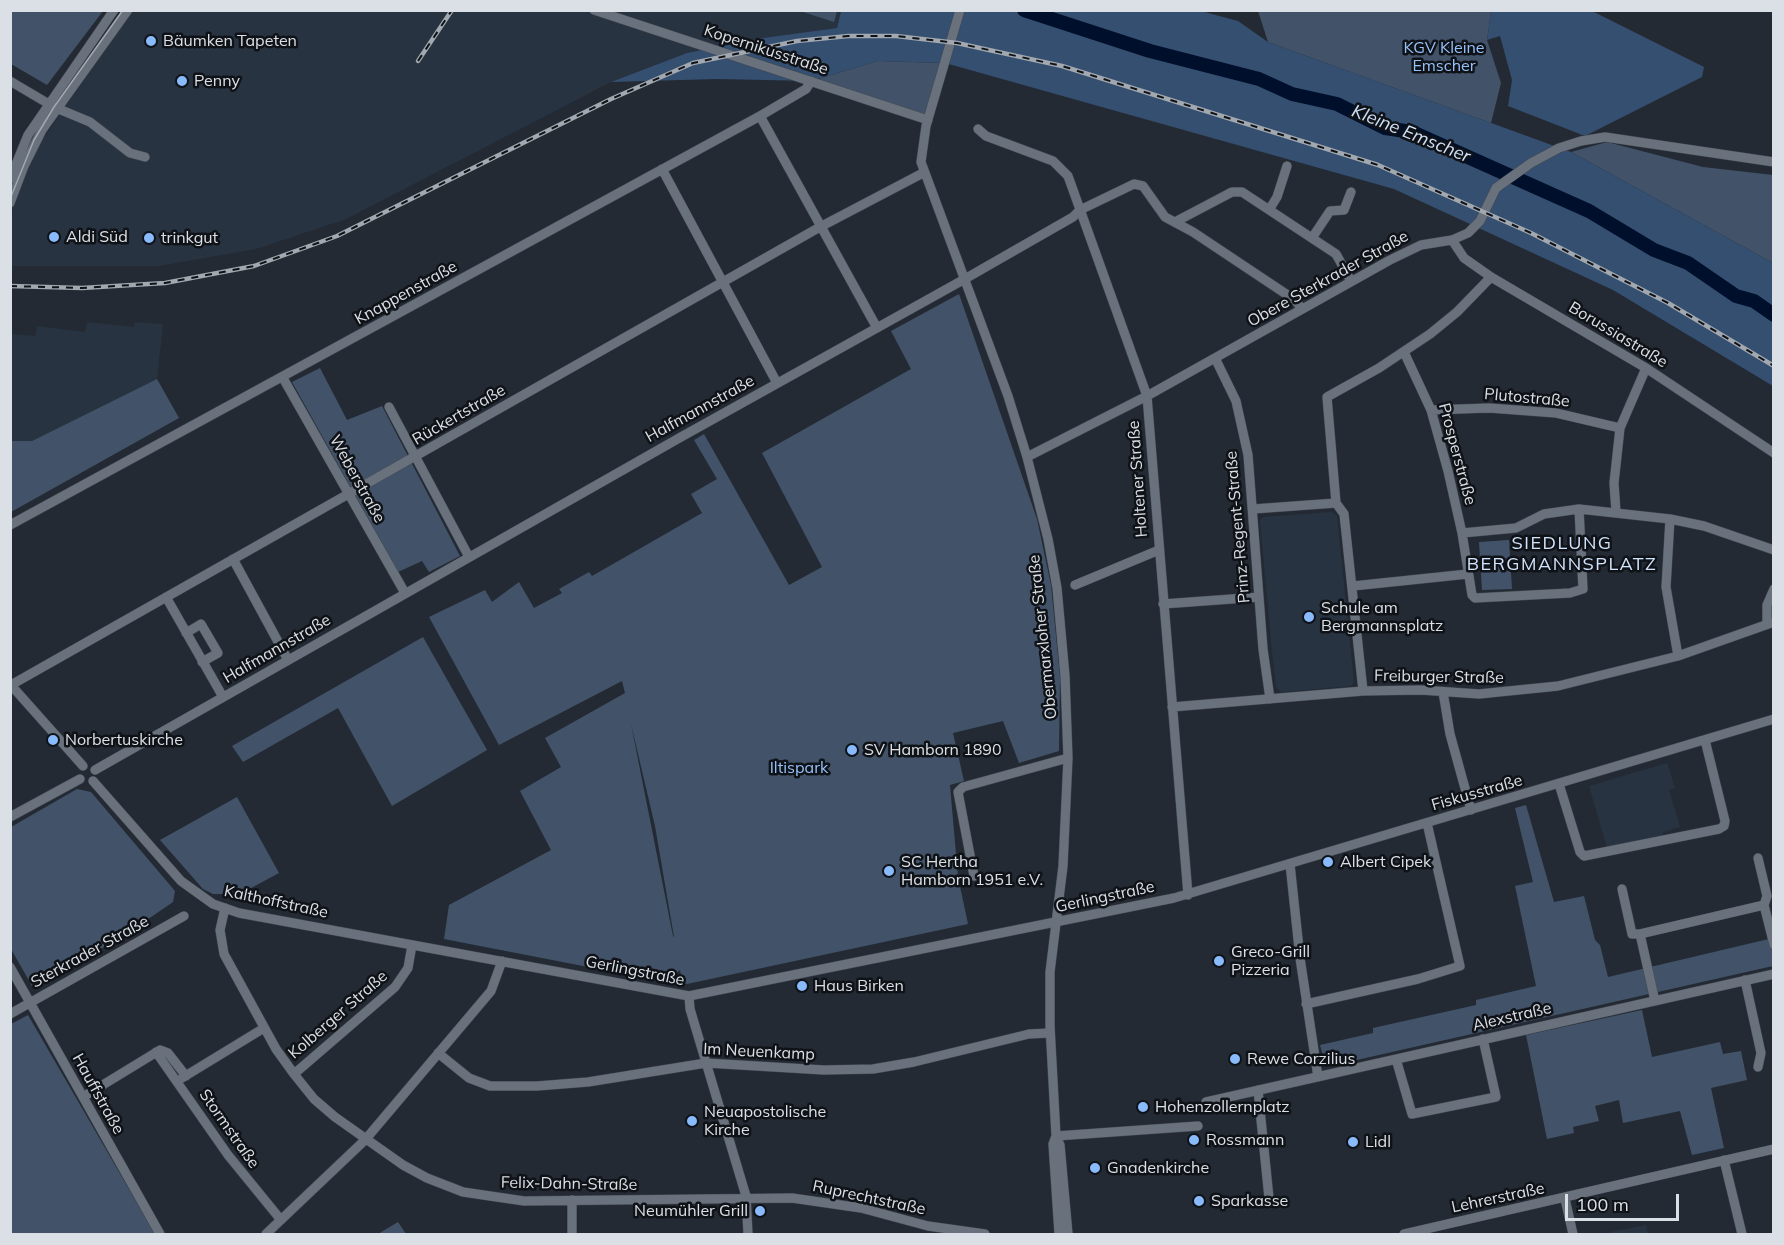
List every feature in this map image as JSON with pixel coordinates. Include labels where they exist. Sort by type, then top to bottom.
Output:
[{"type":"street","points":[[10,203],[51,105],[114,10]]},
{"type":"street","points":[[10,179],[28,135],[128,10]]},
{"type":"street","name":"Kopernikusstraße","points":[[594,10],[928,120]]},
{"type":"street","points":[[928,120],[959,13]]},
{"type":"street","points":[[10,81],[51,105],[90,122],[130,153],[145,157]]},
{"type":"street","name":"Knappenstraße","points":[[10,525],[760,116],[806,89],[811,81]]},
{"type":"street","points":[[760,116],[877,328]]},
{"type":"street","name":"Obermarxloher Straße","points":[[928,120],[921,148],[923,173],[1008,396],[1027,457],[1048,539],[1057,592],[1065,676],[1068,758],[1066,820],[1050,972],[1050,1033],[1056,1136],[1060,1144],[1068,1234]]},
{"type":"street","name":"Holtener Straße","points":[[978,129],[986,136],[1058,165],[1068,176],[1146,396],[1188,895]]},
{"type":"street","name":"Obere Sterkrader Straße","points":[[1027,457],[1146,396],[1351,281],[1421,245],[1452,240],[1468,233],[1480,221],[1496,188],[1531,163],[1559,148],[1605,137],[1773,162]]},
{"type":"street","points":[[1269,210],[1277,197],[1287,166]]},
{"type":"street","points":[[662,169],[777,383]]},
{"type":"street","name":"Rückertstraße","points":[[11,684],[820,227],[923,173]]},
{"type":"street","name":"Halfmannstraße","points":[[95,770],[963,280],[1073,217],[1080,210],[1139,183],[1165,217],[1294,300],[1302,309]]},
{"type":"street","points":[[1175,222],[1237,191],[1336,254],[1351,281]]},
{"type":"street","points":[[1312,238],[1330,211],[1344,210],[1351,192]]},
{"type":"street","name":"Borussiastraße","points":[[1452,240],[1464,258],[1491,277],[1646,368],[1773,453]]},
{"type":"street","points":[[1363,691],[1344,514],[1336,503],[1327,397],[1404,352],[1457,312],[1491,277]]},
{"type":"street","name":"Prosperstraße","points":[[1404,352],[1431,411],[1462,532],[1472,595],[1475,598],[1578,592],[1585,585],[1579,509]]},
{"type":"street","name":"Prinz-Regent-Straße","points":[[1215,358],[1228,381],[1243,428],[1253,509],[1259,597],[1270,699]]},
{"type":"street","points":[[1616,512],[1614,483],[1620,428],[1646,368]]},
{"type":"street","name":"Weberstraße","points":[[283,378],[405,594]]},
{"type":"street","points":[[389,407],[469,557]]},
{"type":"street","name":"Plutostraße","points":[[1431,411],[1489,408],[1556,413],[1620,428]]},
{"type":"street","points":[[1253,509],[1336,503]]},
{"type":"street","points":[[1462,532],[1516,528],[1544,514],[1579,509],[1670,519],[1726,532],[1773,550]]},
{"type":"street","points":[[1670,519],[1666,587],[1678,656]]},
{"type":"street","points":[[1075,585],[1158,550]]},
{"type":"street","points":[[233,559],[288,660]]},
{"type":"street","points":[[1353,586],[1468,574]]},
{"type":"street","name":"Freiburger Straße","points":[[1172,707],[1399,689],[1513,693],[1558,686],[1678,656],[1770,623],[1767,605],[1773,589]]},
{"type":"street","points":[[166,597],[223,697]]},
{"type":"street","points":[[1163,604],[1259,597]]},
{"type":"street","points":[[186,633],[201,624],[218,653],[202,662]]},
{"type":"street","points":[[11,684],[82,766]]},
{"type":"street","points":[[1443,692],[1450,734],[1471,810]]},
{"type":"street","name":"Fiskusstraße","points":[[1188,895],[1773,719]]},
{"type":"street","points":[[1559,784],[1580,852],[1584,856],[1719,829],[1724,826],[1725,821],[1705,740]]},
{"type":"street","points":[[974,876],[958,792],[963,787],[1068,758]]},
{"type":"street","points":[[88,765],[95,770],[93,780],[88,783],[80,779],[78,773],[82,766],[88,765]]},
{"type":"street","points":[[10,817],[80,779]]},
{"type":"street","name":"Kalthoffstraße","points":[[93,780],[192,891],[225,908],[239,913],[502,961]]},
{"type":"street","points":[[1306,1004],[1418,979],[1460,966],[1427,823]]},
{"type":"street","points":[[1758,858],[1767,896],[1764,905],[1773,945]]},
{"type":"street","points":[[1290,864],[1306,1004],[1318,1077]]},
{"type":"street","points":[[1622,889],[1632,934],[1764,905]]},
{"type":"street","name":"Gerlingstraße","points":[[502,961],[689,996],[1188,895]]},
{"type":"street","name":"Felix-Dahn-Straße","points":[[225,908],[220,930],[224,954],[264,1028],[294,1074],[314,1099],[365,1140],[427,1178],[463,1192],[524,1201],[746,1197]]},
{"type":"street","name":"Sterkrader Straße","points":[[10,1014],[184,916]]},
{"type":"street","points":[[1640,934],[1654,1001]]},
{"type":"street","name":"Kolberger Straße","points":[[294,1074],[395,987],[408,968],[412,945]]},
{"type":"street","points":[[266,1234],[365,1140],[491,991],[502,961]]},
{"type":"street","name":"Hauffstraße","points":[[10,967],[160,1234]]},
{"type":"street","name":"Alexstraße","points":[[1206,1102],[1773,974]]},
{"type":"street","points":[[1745,980],[1761,1053],[1758,1067]]},
{"type":"street","points":[[689,996],[706,1063],[746,1197],[748,1234]]},
{"type":"street","points":[[182,1079],[264,1028]]},
{"type":"street","name":"Im Neuenkamp","points":[[438,1053],[469,1078],[490,1086],[588,1082],[706,1063],[824,1071],[873,1069],[914,1062],[1029,1034],[1050,1033]]},
{"type":"street","points":[[1396,1059],[1412,1114],[1496,1097],[1483,1039]]},
{"type":"street","name":"Stormstraße","points":[[83,1097],[156,1052],[182,1079],[228,1155],[280,1220]]},
{"type":"street","points":[[1258,1090],[1269,1197]]},
{"type":"street","points":[[1056,1136],[1198,1126]]},
{"type":"street","name":"Obermarxloher Straße","points":[[1056,1136],[1053,1144],[1059,1234]]},
{"type":"street","name":"Lehrerstraße","points":[[1404,1234],[1565,1199],[1773,1149]]},
{"type":"street","points":[[1724,1160],[1742,1234]]},
{"type":"street","name":"Ruprechtstraße","points":[[746,1197],[826,1202],[928,1226],[985,1234]]},
{"type":"street","points":[[1565,1199],[1573,1234]]},
{"type":"street","points":[[572,1200],[572,1234]]},
{"type":"shaded area","points":[[1197,10],[1238,21],[1268,42],[1571,152],[1773,263],[1773,386],[1613,290],[1394,189],[945,63],[878,61],[811,81],[718,79],[611,82],[687,53],[763,38],[837,28],[841,11]]},
{"type":"shaded area","points":[[133,11],[841,11],[837,28],[763,38],[687,53],[611,82],[346,219],[256,249],[159,266],[11,266],[11,215],[24,166]]},
{"type":"shaded area","points":[[1491,11],[1592,11],[1704,67],[1702,77],[1585,136],[1508,106],[1512,80],[1500,36],[1487,40]]},
{"type":"shaded area","points":[[87,322],[134,327],[135,322],[163,324],[157,379],[32,441],[11,441],[11,334],[35,336],[37,326],[85,332]]},
{"type":"shaded area","name":"Schule am Bergmannsplatz","points":[[1332,512],[1337,516],[1354,682],[1351,686],[1281,692],[1276,687],[1260,520],[1263,517]]},
{"type":"shaded area","points":[[1667,763],[1675,788],[1669,790],[1680,827],[1663,832],[1663,835],[1607,848],[1589,786]]},
{"type":"shaded area","points":[[1646,1225],[1648,1234],[1607,1234],[1611,1232]]},
{"type":"green space","points":[[11,10],[103,11],[47,85],[11,64]]},
{"type":"green space","points":[[800,11],[837,11],[834,22]]},
{"type":"green space","name":"KGV Kleine Emscher","points":[[1258,11],[1491,11],[1487,40],[1501,83],[1491,123],[1268,42]]},
{"type":"green space","points":[[878,61],[944,63],[928,120],[811,81]]},
{"type":"green space","points":[[1607,142],[1703,167],[1773,175],[1773,263],[1571,152]]},
{"type":"green space","name":"Iltispark","points":[[959,294],[1037,519],[1051,585],[1060,676],[1059,751],[1019,763],[1003,721],[953,733],[964,781],[950,785],[958,877],[968,924],[687,984],[682,982],[680,970],[670,978],[650,979],[444,939],[449,905],[551,850],[520,791],[561,767],[545,738],[625,693],[622,681],[499,745],[429,617],[485,590],[492,602],[519,582],[534,608],[562,593],[559,589],[589,572],[592,576],[702,513],[691,494],[717,479],[694,440],[704,434],[789,585],[822,567],[762,453],[911,369],[891,331]],"holes":[[[631,724],[655,826],[674,937]]]},
{"type":"green space","points":[[320,368],[347,420],[382,406],[460,556],[429,572],[422,561],[398,572],[292,382]]},
{"type":"green space","points":[[157,379],[179,418],[11,512],[11,441],[32,441]]},
{"type":"green space","points":[[1509,540],[1512,589],[1482,590],[1479,542]]},
{"type":"green space","points":[[423,637],[487,750],[392,806],[338,708],[243,762],[232,746]]},
{"type":"green space","points":[[77,789],[91,792],[175,891],[173,902],[122,937],[32,986],[11,949],[11,827]]},
{"type":"green space","points":[[237,797],[279,873],[240,894],[213,894],[203,889],[160,840]]},
{"type":"green space","points":[[1526,805],[1554,902],[1584,896],[1595,940],[1600,945],[1608,977],[1773,938],[1773,966],[1330,1066],[1325,1064],[1320,1045],[1373,1033],[1373,1028],[1476,1005],[1476,1000],[1536,986],[1515,886],[1533,882],[1515,808]]},
{"type":"green space","points":[[1642,1010],[1652,1057],[1720,1042],[1723,1054],[1741,1051],[1747,1080],[1711,1088],[1724,1148],[1692,1155],[1680,1111],[1623,1123],[1619,1100],[1595,1106],[1599,1121],[1573,1127],[1574,1133],[1547,1139],[1526,1035]]},
{"type":"green space","points":[[28,1015],[155,1234],[11,1234],[11,1024]]},
{"type":"green space","points":[[398,1222],[406,1234],[378,1234]]},
{"type":"waterway","name":"Kleine Emscher","points":[[1024,10],[1150,51],[1259,79],[1292,94],[1337,104],[1385,128],[1412,132],[1589,211],[1654,250],[1688,263],[1736,296],[1754,301],[1774,315]]},
{"type":"tram line","points":[[10,199],[34,140],[54,107],[123,10]]},
{"type":"railway","points":[[418,61],[452,10]]},
{"type":"railway","points":[[10,286],[82,288],[165,283],[254,266],[337,236],[611,99],[693,63],[797,41],[848,36],[896,36],[957,43],[1062,66],[1378,165],[1531,233],[1668,303],[1774,366]]},
{"type":"place","name":"Bäumken Tapeten","points":[[151,41]]},
{"type":"place","name":"Penny","points":[[182,81]]},
{"type":"place","name":"Aldi Süd","points":[[54,237]]},
{"type":"place","name":"trinkgut","points":[[149,238]]},
{"type":"place","name":"Schule am Bergmannsplatz","points":[[1309,617]]},
{"type":"place","name":"Norbertuskirche","points":[[53,740]]},
{"type":"place","name":"SV Hamborn 1890","points":[[852,750]]},
{"type":"place","name":"Albert Cipek","points":[[1328,862]]},
{"type":"place","name":"SC Hertha Hamborn 1951 e.V.","points":[[889,871]]},
{"type":"place","name":"Greco-Grill Pizzeria","points":[[1219,961]]},
{"type":"place","name":"Haus Birken","points":[[802,986]]},
{"type":"place","name":"Rewe Corzilius","points":[[1235,1059]]},
{"type":"place","name":"Hohenzollernplatz","points":[[1143,1107]]},
{"type":"place","name":"Neuapostolische Kirche","points":[[692,1121]]},
{"type":"place","name":"Rossmann","points":[[1194,1140]]},
{"type":"place","name":"Lidl","points":[[1353,1142]]},
{"type":"place","name":"Gnadenkirche","points":[[1095,1168]]},
{"type":"place","name":"Sparkasse","points":[[1199,1201]]},
{"type":"place","name":"Neumühler Grill","points":[[760,1211]]},
{"type":"district","name":"SIEDLUNG BERGMANNSPLATZ","points":[[1562,554]]}]
